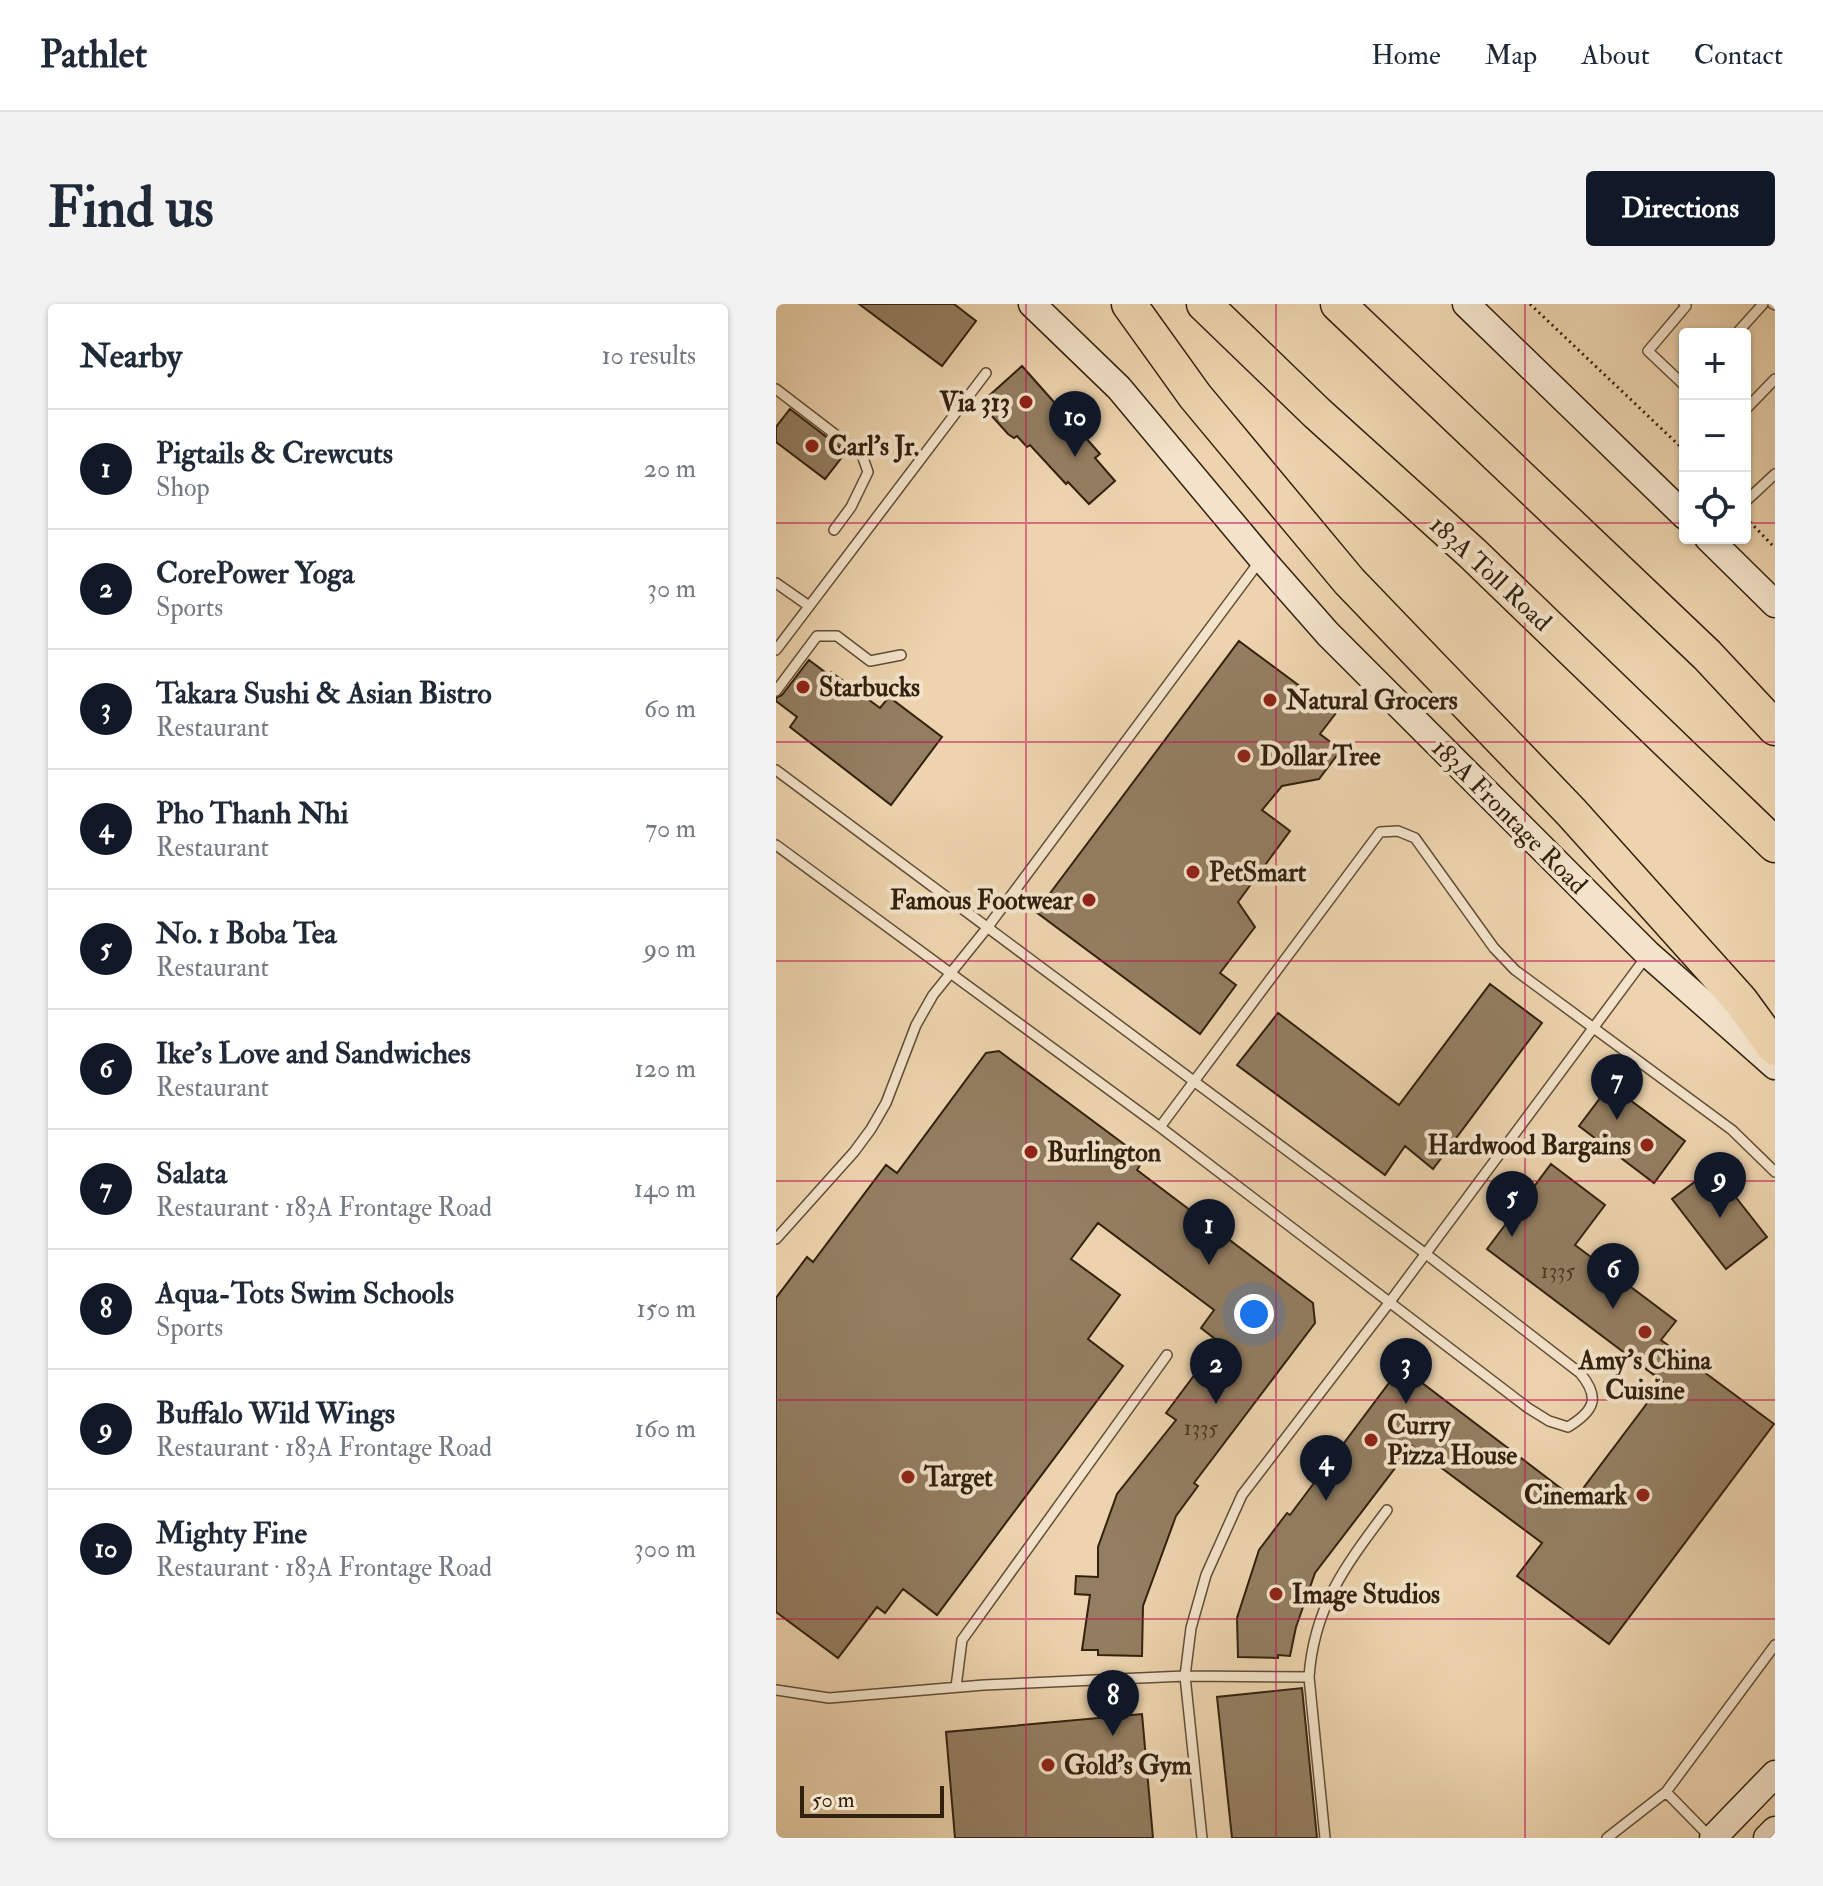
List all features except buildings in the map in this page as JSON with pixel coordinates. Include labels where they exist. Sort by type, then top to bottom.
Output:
[{"type":"highway","points":[[1129,304],[1195,396],[1349,581],[1572,813],[1740,1000],[1775,1048]]},
{"type":"highway","name":"183A Toll Road","points":[[1204,304],[1317,413],[1472,553],[1775,845]]},
{"type":"highway","points":[[1338,304],[1707,655],[1775,728]]},
{"type":"highway","points":[[1707,655],[1775,712]]},
{"type":"main road","name":"183A Frontage Road","points":[[1032,304],[1119,388],[1328,634],[1648,954],[1775,1066]]},
{"type":"main road","points":[[1466,304],[1679,510]]},
{"type":"main road","points":[[1716,544],[1775,604]]},
{"type":"main road","points":[[1712,1838],[1775,1774]]},
{"type":"main road","points":[[1767,1838],[1775,1830]]},
{"type":"lane","points":[[1741,328],[1763,304]]},
{"type":"lane","points":[[1679,380],[1648,351],[1686,305]]},
{"type":"lane","points":[[776,650],[986,373]]},
{"type":"lane","points":[[1751,404],[1775,379]]},
{"type":"lane","points":[[776,389],[862,455],[868,472],[851,507],[834,530]]},
{"type":"lane","points":[[1751,496],[1775,474]]},
{"type":"lane","points":[[776,1239],[871,1129],[886,1103],[916,1025],[933,995],[987,928],[1262,559]]},
{"type":"lane","points":[[776,583],[809,606]]},
{"type":"lane","points":[[776,691],[817,636],[837,636],[870,661],[901,655]]},
{"type":"lane","points":[[776,770],[1426,1254],[1580,1373],[1592,1387],[1593,1402],[1584,1417],[1568,1427],[1549,1421],[1528,1408],[1160,1127],[776,845]]},
{"type":"lane","points":[[1160,1127],[1380,832],[1398,831],[1415,838],[1494,948],[1515,970],[1732,1130],[1775,1172]]},
{"type":"lane","points":[[1202,1838],[1185,1676],[1191,1628],[1206,1575],[1242,1495],[1426,1254],[1648,954]]},
{"type":"lane","points":[[956,1687],[962,1640],[1167,1355]]},
{"type":"lane","points":[[1325,1838],[1309,1677],[1316,1632],[1336,1580],[1387,1510]]},
{"type":"lane","points":[[1607,1838],[1666,1792],[1775,1645]]},
{"type":"lane","points":[[776,1690],[829,1698],[956,1687],[1185,1676],[1309,1677]]},
{"type":"lane","points":[[1666,1792],[1712,1838]]},
{"type":"path","points":[[1530,304],[1679,445]]},
{"type":"path","points":[[1751,523],[1775,548]]},
{"type":"place","name":"Via 313","points":[[1026,402]]},
{"type":"place","name":"Carl's Jr.","points":[[812,446]]},
{"type":"place","name":"Mighty Fine","points":[[1075,457]]},
{"type":"place","name":"Starbucks","points":[[803,687]]},
{"type":"place","name":"Natural Grocers","points":[[1270,700]]},
{"type":"place","name":"Dollar Tree","points":[[1244,756]]},
{"type":"place","name":"PetSmart","points":[[1193,872]]},
{"type":"place","name":"Famous Footwear","points":[[1089,900]]},
{"type":"place","name":"Salata","points":[[1617,1120]]},
{"type":"place","name":"Hardwood Bargains","points":[[1647,1145]]},
{"type":"place","name":"Burlington","points":[[1031,1152]]},
{"type":"place","name":"Buffalo Wild Wings","points":[[1720,1218]]},
{"type":"place","name":"No. 1 Boba Tea","points":[[1512,1237]]},
{"type":"place","name":"Pigtails & Crewcuts","points":[[1209,1265]]},
{"type":"place","name":"Ike's Love and Sandwiches","points":[[1613,1309]]},
{"type":"place","name":"Amy's China Cuisine","points":[[1645,1332]]},
{"type":"place","name":"CorePower Yoga","points":[[1216,1404]]},
{"type":"place","name":"Takara Sushi & Asian Bistro","points":[[1406,1404]]},
{"type":"place","name":"Curry Pizza House","points":[[1371,1440]]},
{"type":"place","name":"Target","points":[[908,1477]]},
{"type":"place","name":"Cinemark","points":[[1643,1495]]},
{"type":"place","name":"Pho Thanh Nhi","points":[[1326,1501]]},
{"type":"place","name":"Image Studios","points":[[1276,1594]]},
{"type":"place","name":"Aqua-Tots Swim Schools","points":[[1113,1736]]},
{"type":"place","name":"Gold's Gym","points":[[1048,1765]]}]
